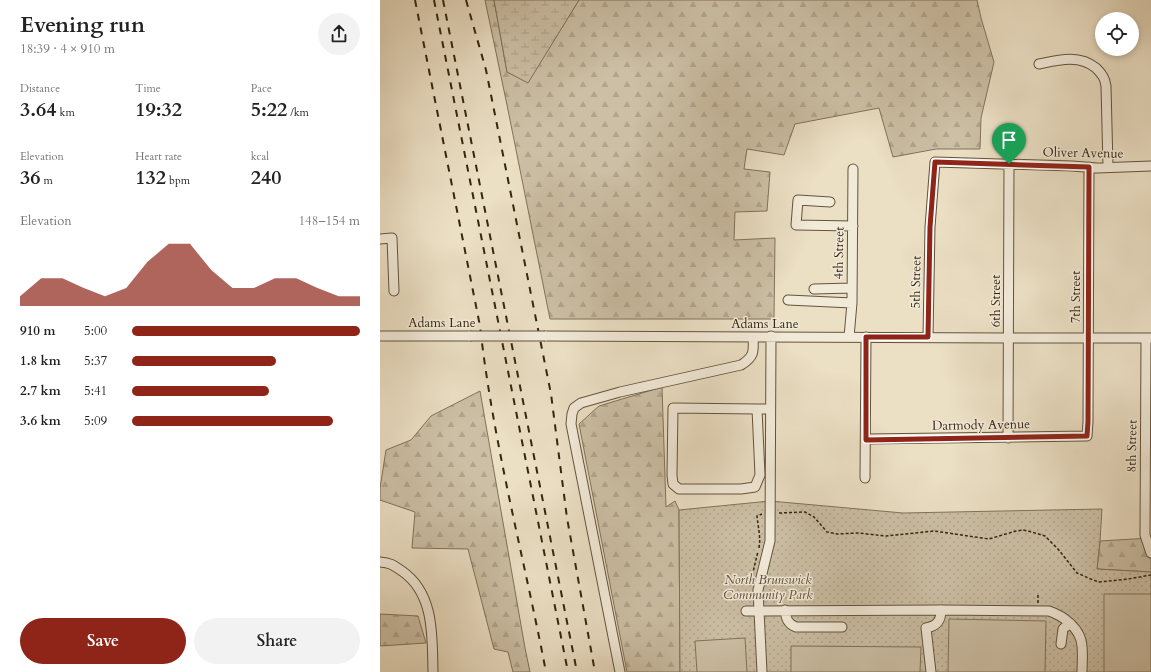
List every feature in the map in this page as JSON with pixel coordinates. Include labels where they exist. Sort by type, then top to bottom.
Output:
[{"type":"street","points":[[1039,64],[1061,59],[1078,59],[1091,64],[1101,73],[1105,80],[1106,86],[1108,167]]},
{"type":"street","name":"Oliver Avenue","points":[[930,227],[935,162],[1089,167],[1151,166]]},
{"type":"street","name":"6th Street","points":[[1008,438],[1009,164]]},
{"type":"street","name":"7th Street","points":[[1088,427],[1089,167]]},
{"type":"street","name":"4th Street","points":[[849,337],[852,303],[853,169]]},
{"type":"street","points":[[830,202],[798,200],[796,225],[852,226]]},
{"type":"street","name":"5th Street","points":[[928,337],[930,227]]},
{"type":"street","points":[[380,239],[392,238],[394,291]]},
{"type":"street","points":[[814,289],[852,288]]},
{"type":"street","points":[[788,300],[852,303]]},
{"type":"street","name":"Adams Lane","points":[[380,336],[1149,338]]},
{"type":"street","points":[[762,672],[758,590],[770,542],[771,336]]},
{"type":"street","points":[[620,672],[571,424],[574,408],[581,403],[620,392],[741,365],[752,355],[754,349],[753,337]]},
{"type":"street","points":[[865,478],[866,337]]},
{"type":"street","name":"8th Street","points":[[1149,338],[1148,477],[1145,535],[1151,553]]},
{"type":"street","points":[[757,409],[760,475],[755,487],[741,489],[679,489],[673,484],[673,408],[770,409]]},
{"type":"street","name":"Darmody Avenue","points":[[866,440],[1087,436],[1088,427]]},
{"type":"street","points":[[380,562],[389,563],[406,574],[418,588],[425,600],[432,626],[434,672]]},
{"type":"street","points":[[785,610],[787,620],[792,626],[842,627]]},
{"type":"street","points":[[931,672],[926,628],[935,626],[938,623],[940,620],[941,610]]},
{"type":"street","points":[[746,611],[1049,611],[1070,623],[1081,640],[1082,672]]},
{"type":"street","points":[[1061,644],[1063,629],[1070,623]]},
{"type":"path","points":[[775,514],[805,512],[814,517],[826,532],[837,534],[858,533],[886,536],[934,531],[989,539],[1023,530],[1045,536],[1058,549],[1077,573],[1093,580],[1099,582],[1151,575]]},
{"type":"path","points":[[757,556],[760,540],[760,528],[757,516],[760,514],[766,514]]},
{"type":"path","points":[[1037,610],[1038,593]]},
{"type":"green space","points":[[485,0],[494,0],[507,72],[528,82],[579,0],[977,0],[994,62],[981,118],[980,149],[936,149],[893,157],[879,108],[795,124],[784,155],[747,149],[744,169],[770,172],[767,211],[735,212],[734,240],[775,238],[774,318],[550,319]]},
{"type":"green space","points":[[494,0],[579,0],[528,83],[507,72]]},
{"type":"green space","points":[[662,387],[666,507],[675,501],[679,510],[680,672],[627,672],[579,424],[599,406]]},
{"type":"green space","points":[[480,391],[530,672],[513,672],[508,652],[494,649],[468,549],[412,548],[415,512],[380,500],[380,488],[386,450],[411,440],[431,416]]},
{"type":"green space","name":"North Brunswick Community Park","points":[[770,501],[903,513],[1102,509],[1097,569],[1151,572],[1151,672],[680,672],[679,510]]},
{"type":"green space","points":[[1151,538],[1151,572],[1097,569],[1100,541]]},
{"type":"green space","points":[[1104,594],[1151,594],[1151,672],[1104,672]]},
{"type":"green space","points":[[380,614],[418,616],[426,643],[380,646]]},
{"type":"green space","points":[[949,619],[1046,621],[1045,672],[948,672]]},
{"type":"green space","points":[[745,638],[747,672],[697,672],[695,641]]},
{"type":"green space","points":[[791,646],[921,647],[920,672],[791,672]]},
{"type":"railway","points":[[415,0],[480,326],[501,457],[546,672]]},
{"type":"railway","points":[[434,0],[568,672]]},
{"type":"railway","points":[[443,0],[577,672]]},
{"type":"railway","points":[[466,0],[486,70],[551,394],[567,518],[595,672]]},
{"type":"route","points":[[935,162],[1009,164],[1089,167],[1087,436],[866,440],[866,337],[928,337],[930,227],[935,162]]}]
